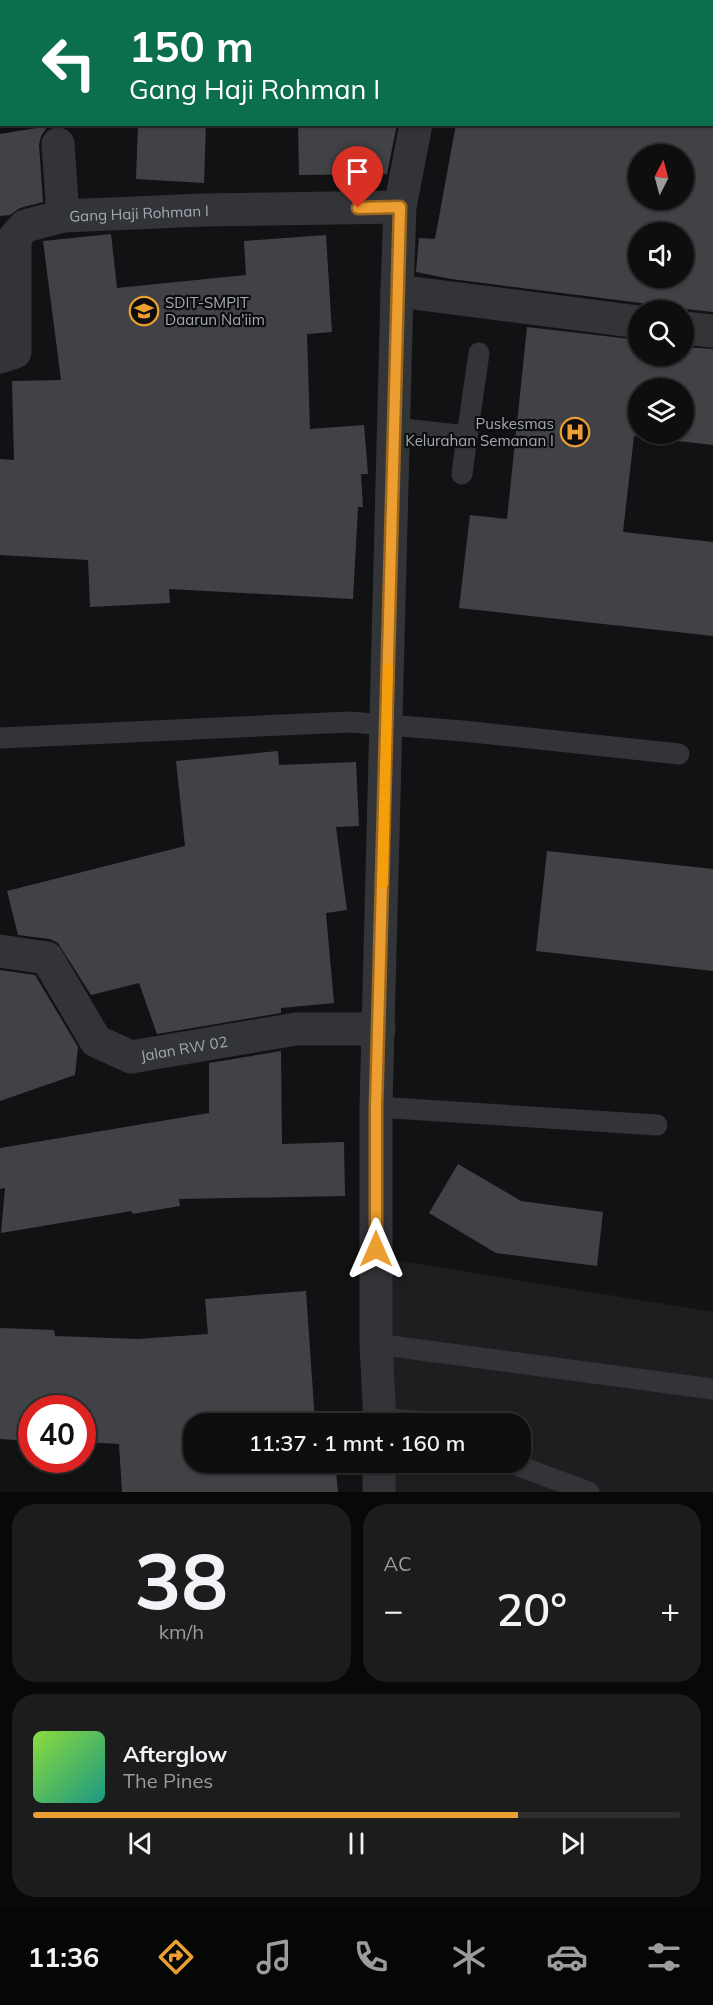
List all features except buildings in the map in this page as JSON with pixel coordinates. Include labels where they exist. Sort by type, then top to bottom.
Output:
[{"type":"street","points":[[380,1413],[376,1344],[376,1107],[397,291],[400,207],[416,126]]},
{"type":"street","points":[[58,144],[63,216]]},
{"type":"street","name":"Gang Haji Rohman I","points":[[0,357],[15,352],[7,260],[15,237],[25,226],[63,216],[202,210],[400,207]]},
{"type":"street","points":[[397,291],[628,321]]},
{"type":"street","points":[[694,329],[713,331]]},
{"type":"street","name":"Jalan RW 02","points":[[0,951],[46,958],[96,1041],[131,1057],[296,1029],[379,1029]]},
{"type":"street","points":[[379,1473],[379,1492]]},
{"type":"lane","points":[[462,474],[479,353]]},
{"type":"lane","points":[[394,428],[467,436]]},
{"type":"lane","points":[[0,738],[349,722],[679,754]]},
{"type":"lane","points":[[376,1107],[657,1125]]},
{"type":"lane","points":[[376,1344],[713,1389]]},
{"type":"lane","points":[[531,1469],[589,1492]]},
{"type":"shaded area","points":[[370,1256],[713,1312],[713,1492],[369,1492],[369,1473],[531,1473],[531,1413],[369,1413]]},
{"type":"slow traffic","points":[[383,884],[388,668]]},
{"type":"place","name":"SDIT-SMPIT Daarun Na'iim","points":[[144,311]]},
{"type":"place","name":"Puskesmas Kelurahan Semanan I","points":[[575,432]]},
{"type":"route","points":[[358,208],[400,207],[376,1107],[376,1249]]}]
